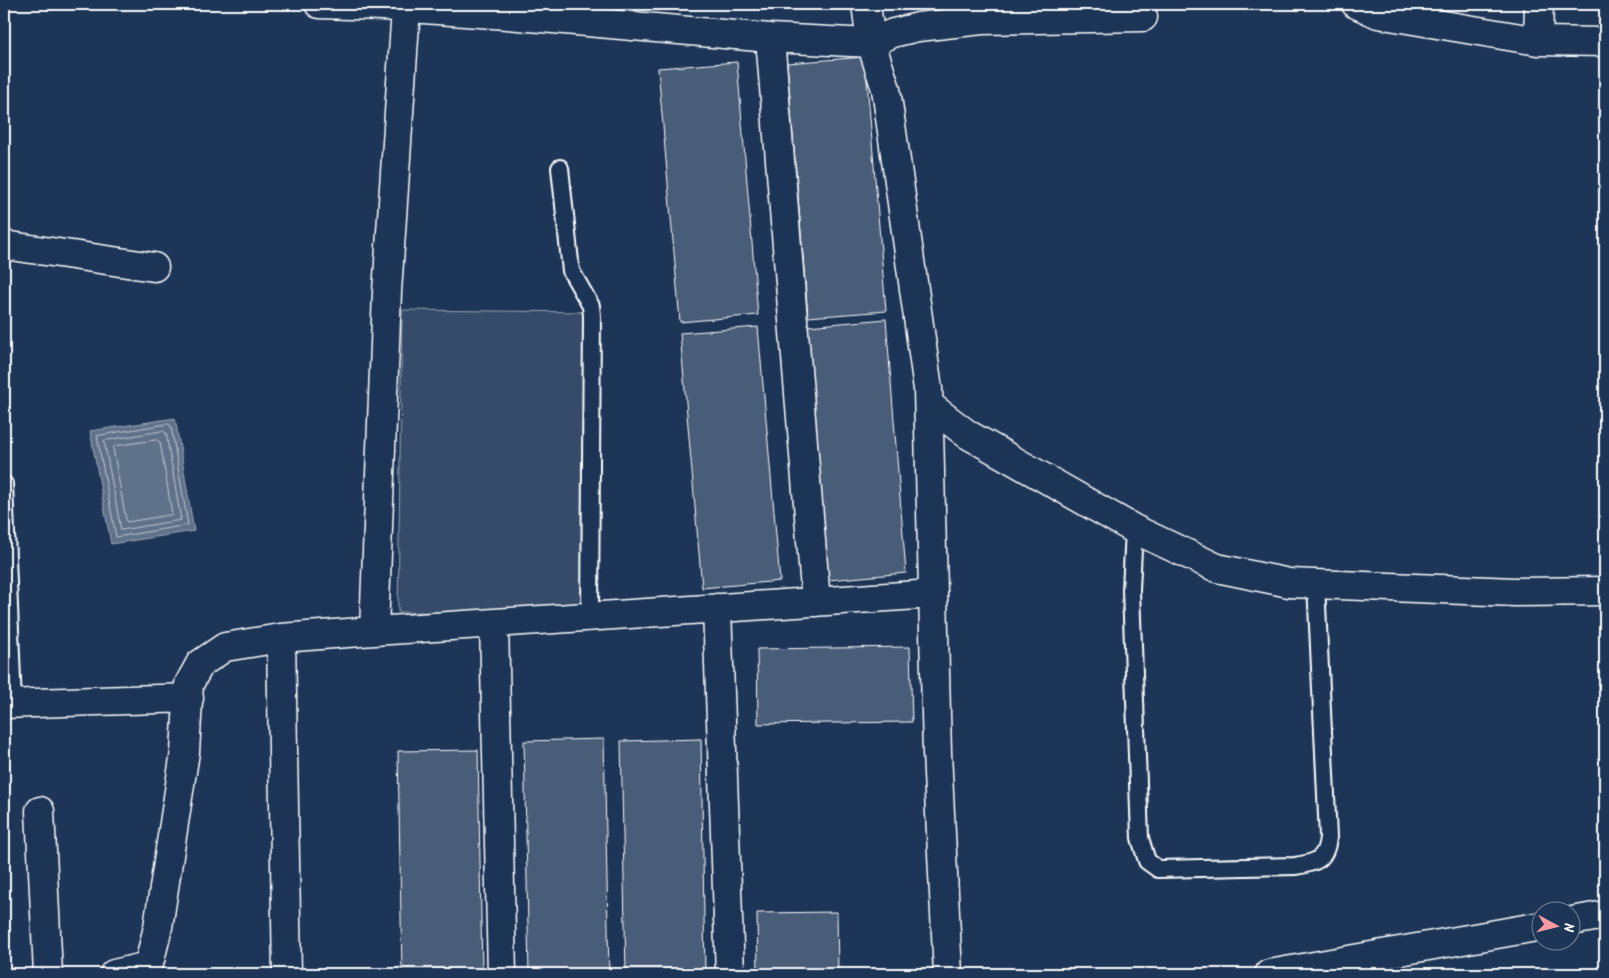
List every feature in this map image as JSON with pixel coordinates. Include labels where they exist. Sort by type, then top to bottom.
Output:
[{"type":"street","points":[[319,4],[519,10],[770,38],[872,43],[893,33],[918,27],[982,20],[1143,17]]},
{"type":"street","points":[[866,4],[872,43],[886,89],[928,389],[937,753],[948,974]]},
{"type":"street","points":[[1356,4],[1378,14],[1538,41],[1605,42]]},
{"type":"street","points":[[1538,41],[1539,4]]},
{"type":"street","points":[[374,631],[387,292],[389,6]]},
{"type":"street","points":[[770,38],[816,602]]},
{"type":"street","points":[[4,245],[154,267]]},
{"type":"street","points":[[928,405],[967,434],[1134,529],[1217,568],[1289,583],[1515,592],[1605,591]]},
{"type":"street","points":[[114,974],[144,967],[150,960],[158,928],[185,752],[190,684],[200,664],[224,647],[281,638],[374,631],[933,594]]},
{"type":"street","points":[[717,608],[730,974]]},
{"type":"street","points":[[494,623],[502,974]]},
{"type":"street","points":[[281,638],[287,974]]},
{"type":"street","points":[[8,704],[189,698]]},
{"type":"street","points":[[40,811],[48,974]]},
{"type":"street","points":[[1582,919],[1605,915]]},
{"type":"street","points":[[1269,974],[1532,928]]},
{"type":"lane","points":[[560,168],[571,271],[592,306],[590,616]]},
{"type":"lane","points":[[4,484],[8,704]]},
{"type":"lane","points":[[1134,529],[1131,590],[1140,838],[1146,861],[1158,869],[1295,866],[1308,864],[1323,856],[1328,837],[1316,584]]},
{"type":"shaded area","points":[[402,310],[587,312],[583,614],[398,612]]},
{"type":"water","points":[[175,418],[194,531],[111,544],[90,431]]},
{"type":"building","points":[[865,57],[886,311],[808,317],[787,63]]},
{"type":"building","points":[[737,62],[758,315],[680,322],[658,68]]},
{"type":"building","points":[[886,319],[906,573],[828,580],[808,326]]},
{"type":"building","points":[[758,327],[780,581],[702,588],[680,333]]},
{"type":"building","points":[[910,647],[912,722],[758,724],[757,649]]},
{"type":"building","points":[[604,739],[609,974],[529,974],[524,741]]},
{"type":"building","points":[[701,739],[705,974],[626,974],[621,741]]},
{"type":"building","points":[[478,750],[482,974],[402,974],[398,751]]},
{"type":"building","points":[[837,912],[838,974],[758,974],[757,913]]}]
